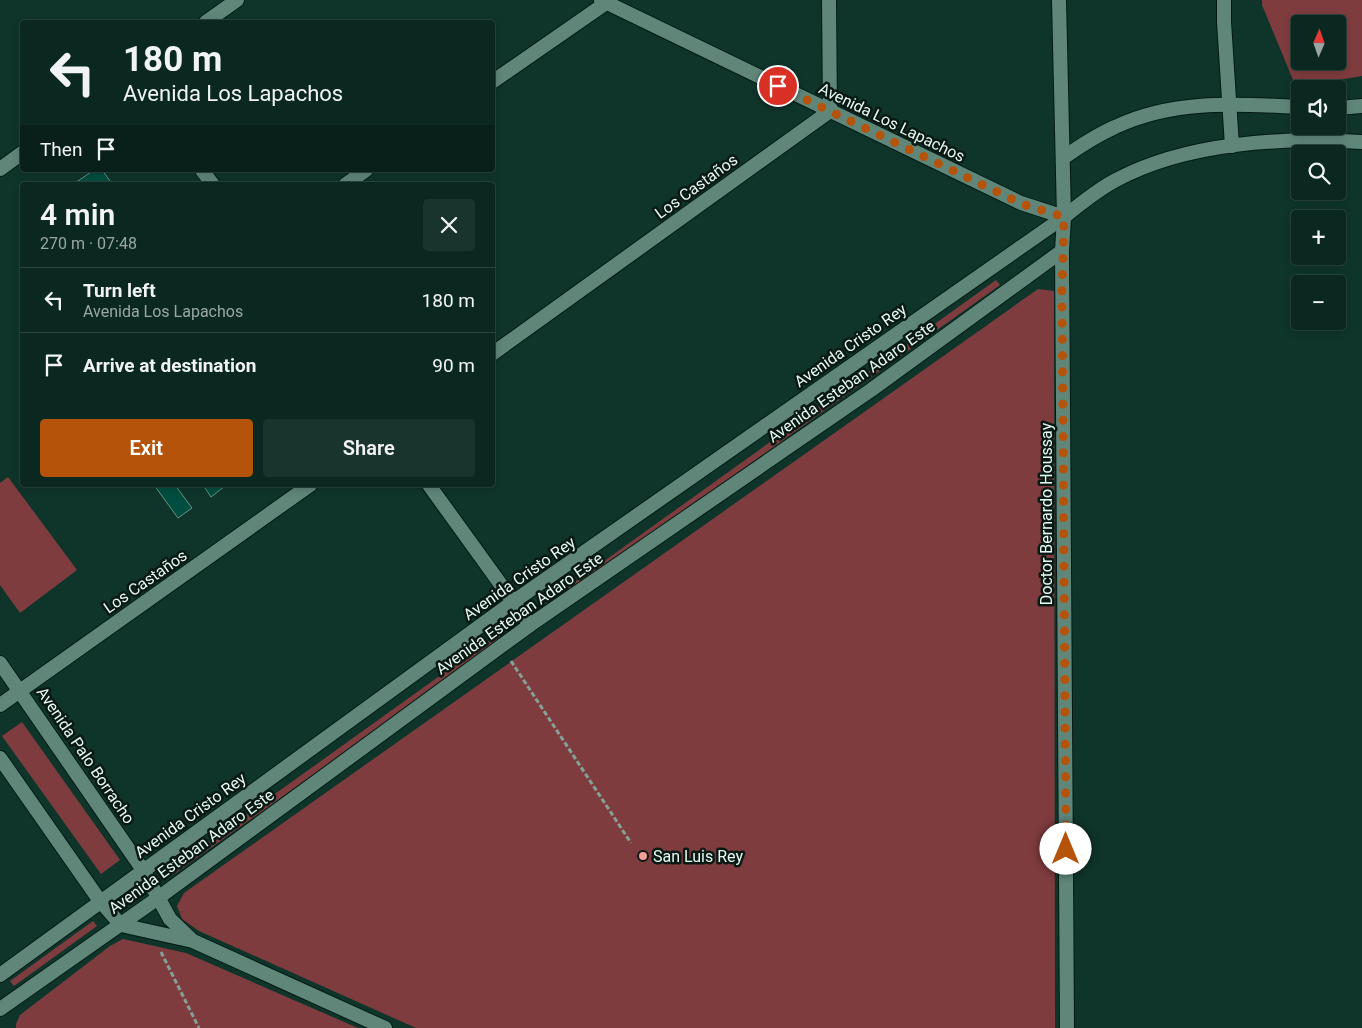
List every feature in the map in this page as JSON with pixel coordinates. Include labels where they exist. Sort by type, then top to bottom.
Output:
[{"type":"street","points":[[209,20],[237,0]]},
{"type":"street","points":[[829,0],[830,111]]},
{"type":"street","name":"Doctor Bernardo Houssay","points":[[1059,0],[1064,217],[1062,251],[1067,1028]]},
{"type":"street","points":[[1224,0],[1232,146]]},
{"type":"street","points":[[495,80],[604,1]]},
{"type":"street","name":"Avenida Los Lapachos","points":[[604,1],[1022,204],[1064,217]]},
{"type":"street","points":[[1063,158],[1089,140],[1109,130],[1146,115],[1176,108],[1229,104],[1291,107]]},
{"type":"street","points":[[1346,107],[1362,106]]},
{"type":"street","name":"Los Castaños","points":[[495,352],[830,111]]},
{"type":"street","name":"Avenida Cristo Rey","points":[[0,974],[513,602],[1064,217],[1089,197],[1116,180],[1146,166],[1176,156],[1232,146],[1320,139],[1362,142]]},
{"type":"street","points":[[0,169],[20,154]]},
{"type":"street","points":[[349,182],[363,172]]},
{"type":"street","name":"Avenida Esteban Adaro Este","points":[[0,1009],[121,925],[530,625],[871,390],[1062,251]]},
{"type":"street","name":"Los Castaños","points":[[0,705],[307,487]]},
{"type":"street","points":[[430,487],[530,625]]},
{"type":"street","name":"Avenida Palo Borracho","points":[[0,663],[143,870],[170,919],[193,941]]},
{"type":"street","points":[[0,758],[100,901],[121,925]]},
{"type":"street","name":"Avenida Palo Borracho","points":[[121,925],[193,941],[385,1028]]},
{"type":"path","points":[[501,646],[631,843]]},
{"type":"path","points":[[151,932],[199,1028]]},
{"type":"shaded area","points":[[1262,0],[1362,0],[1362,76],[1338,80],[1293,80],[1262,5]]},
{"type":"shaded area","points":[[996,280],[1000,285],[571,592],[568,587]]},
{"type":"shaded area","points":[[1038,289],[1054,291],[1055,1028],[416,1028],[199,931],[182,919],[177,906],[184,893]]},
{"type":"shaded area","points":[[8,477],[77,570],[20,613],[0,585],[0,483]]},
{"type":"shaded area","points":[[498,634],[502,639],[173,875],[169,870]]},
{"type":"shaded area","points":[[22,722],[120,860],[101,874],[2,736]]},
{"type":"shaded area","points":[[93,921],[97,926],[14,986],[10,981]]},
{"type":"shaded area","points":[[123,939],[186,953],[358,1028],[16,1028],[20,1015],[110,946]]},
{"type":"building","points":[[91,172],[103,172],[111,182],[76,182]]},
{"type":"building","points":[[155,487],[176,487],[192,508],[178,518]]},
{"type":"building","points":[[204,487],[224,487],[211,497]]},
{"type":"place","name":"San Luis Rey","points":[[643,856]]},
{"type":"route","points":[[778,86],[1022,204],[1064,217],[1062,291],[1066,849]]}]
